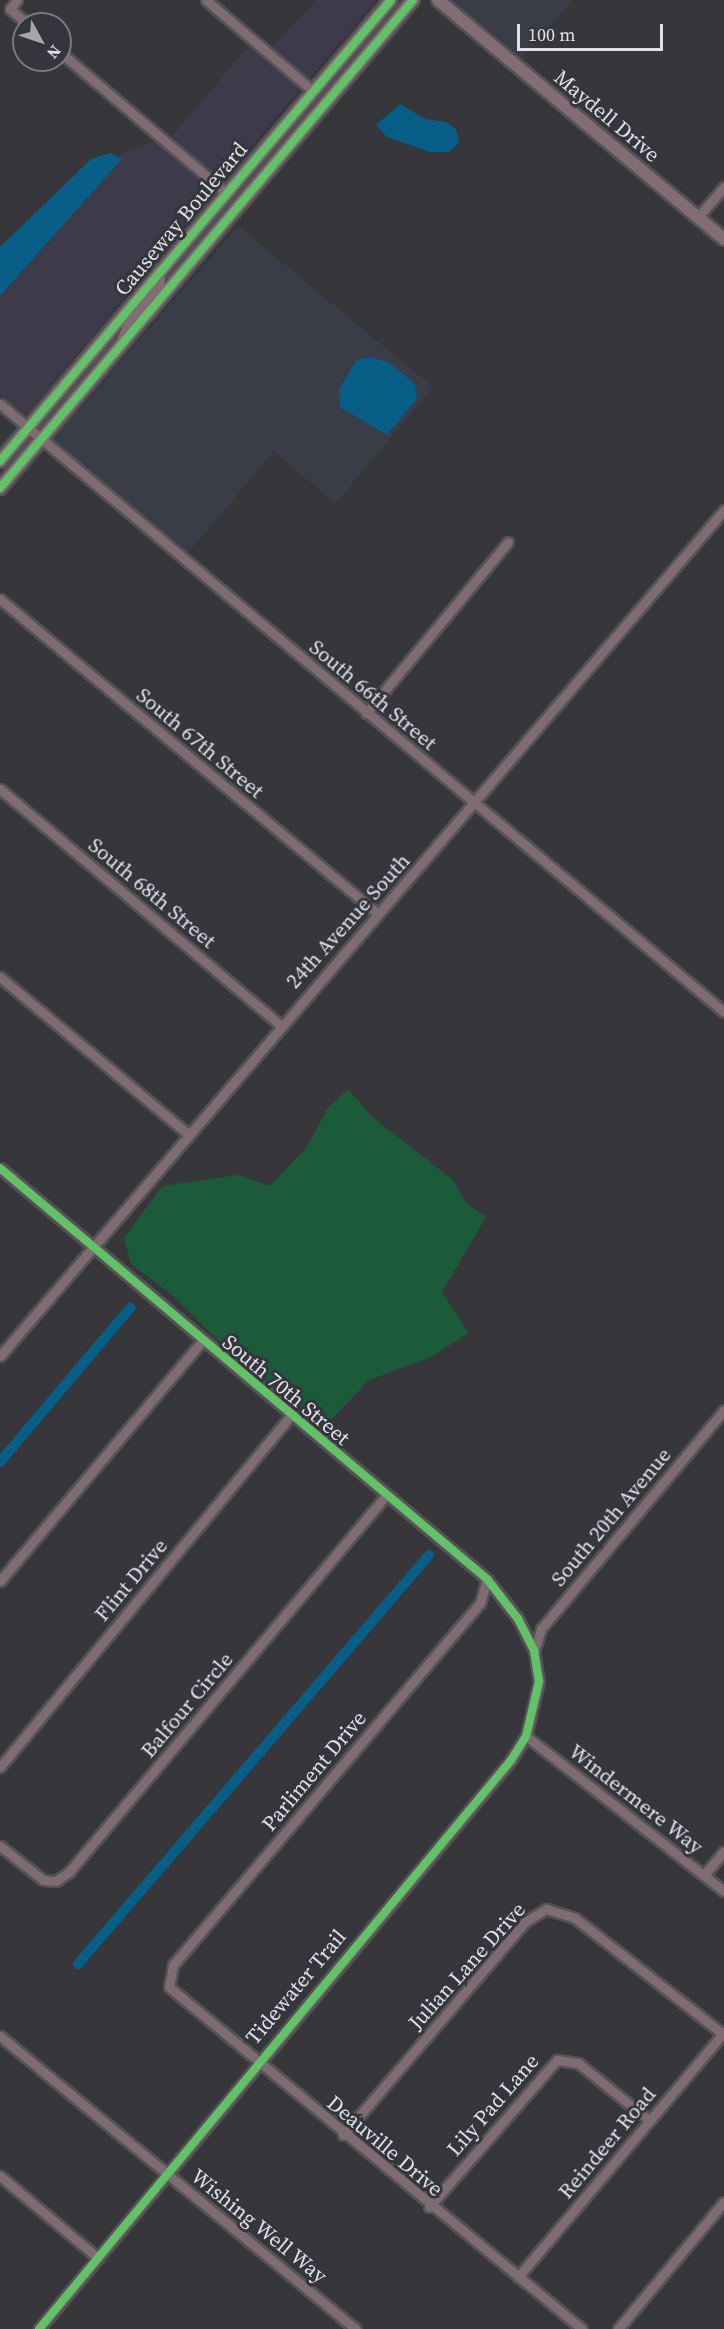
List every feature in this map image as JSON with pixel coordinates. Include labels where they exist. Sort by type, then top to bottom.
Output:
[{"type":"main road","name":"Causeway Boulevard","points":[[0,461],[391,0]]},
{"type":"main road","name":"Causeway Boulevard","points":[[0,488],[414,0]]},
{"type":"main road","name":"Maydell Drive","points":[[438,0],[724,239]]},
{"type":"main road","points":[[122,346],[131,321],[158,289],[159,273]]},
{"type":"street","points":[[14,12],[10,9],[17,0]]},
{"type":"street","points":[[206,0],[313,91]]},
{"type":"street","points":[[72,61],[226,193]]},
{"type":"street","points":[[698,217],[724,187]]},
{"type":"street","name":"South 66th Street","points":[[0,404],[724,1012]]},
{"type":"street","name":"24th Avenue South","points":[[0,1356],[280,1025],[475,804],[724,510]]},
{"type":"street","points":[[366,713],[508,542]]},
{"type":"street","name":"South 67th Street","points":[[0,599],[378,914]]},
{"type":"street","name":"South 68th Street","points":[[0,789],[280,1025]]},
{"type":"street","points":[[0,977],[188,1134]]},
{"type":"street","name":"South 70th Street","points":[[1,1171],[94,1247],[201,1342],[487,1579],[518,1619],[534,1651]]},
{"type":"street","points":[[0,1581],[201,1342]]},
{"type":"street","name":"South 20th Avenue","points":[[534,1651],[541,1629],[724,1410]]},
{"type":"street","name":"Flint Drive","points":[[0,1767],[290,1416]]},
{"type":"street","name":"Balfour Circle","points":[[0,1846],[43,1880],[56,1881],[69,1872],[386,1496]]},
{"type":"street","name":"Parliment Drive","points":[[169,1987],[173,1965],[480,1603],[487,1579]]},
{"type":"street","name":"Tidewater Trail","points":[[39,2329],[526,1736],[539,1681],[534,1651]]},
{"type":"street","name":"Windermere Way","points":[[526,1736],[724,1891]]},
{"type":"street","points":[[704,1875],[724,1851]]},
{"type":"street","name":"Julian Lane Drive","points":[[343,2135],[525,1922],[546,1909],[574,1918],[724,2034]]},
{"type":"street","name":"Deauville Drive","points":[[169,1987],[343,2135],[582,2329]]},
{"type":"street","name":"Reindeer Road","points":[[518,2277],[724,2034]]},
{"type":"street","name":"Wishing Well Way","points":[[0,2036],[356,2329]]},
{"type":"street","name":"Lily Pad Lane","points":[[429,2206],[557,2060],[578,2063],[649,2120]]},
{"type":"street","points":[[2,2182],[98,2258]]},
{"type":"street","points":[[618,2329],[724,2202]]},
{"type":"shaded area","points":[[316,0],[376,0],[308,80],[271,48]]},
{"type":"shaded area","points":[[442,0],[572,0],[518,63]]},
{"type":"shaded area","points":[[250,44],[301,87],[222,182],[170,139]]},
{"type":"shaded area","points":[[156,140],[214,189],[24,418],[0,397],[0,296],[122,159],[118,156]]},
{"type":"shaded area","points":[[238,226],[433,387],[335,504],[274,451],[185,557],[53,440]]},
{"type":"green space","points":[[348,1089],[372,1117],[452,1179],[468,1205],[486,1217],[442,1292],[469,1333],[431,1357],[369,1380],[332,1419],[302,1414],[251,1373],[171,1294],[131,1264],[124,1238],[162,1186],[238,1175],[270,1186],[306,1148],[328,1108]]},
{"type":"water","points":[[400,104],[425,119],[446,122],[456,129],[459,143],[449,152],[430,152],[387,137],[376,125]]},
{"type":"water","points":[[110,153],[122,159],[0,296],[0,247],[91,159]]},
{"type":"water","points":[[371,357],[388,362],[415,384],[417,399],[387,435],[340,407],[339,390],[350,370],[357,360]]},
{"type":"waterway","points":[[0,1462],[130,1308]]},
{"type":"waterway","points":[[78,1964],[429,1555]]},
{"type":"cycle path","points":[[0,461],[391,0]]},
{"type":"cycle path","points":[[0,488],[413,0]]},
{"type":"cycle path","points":[[0,1168],[487,1579],[518,1619],[534,1651],[539,1681],[526,1736],[511,1760],[39,2329]]}]
